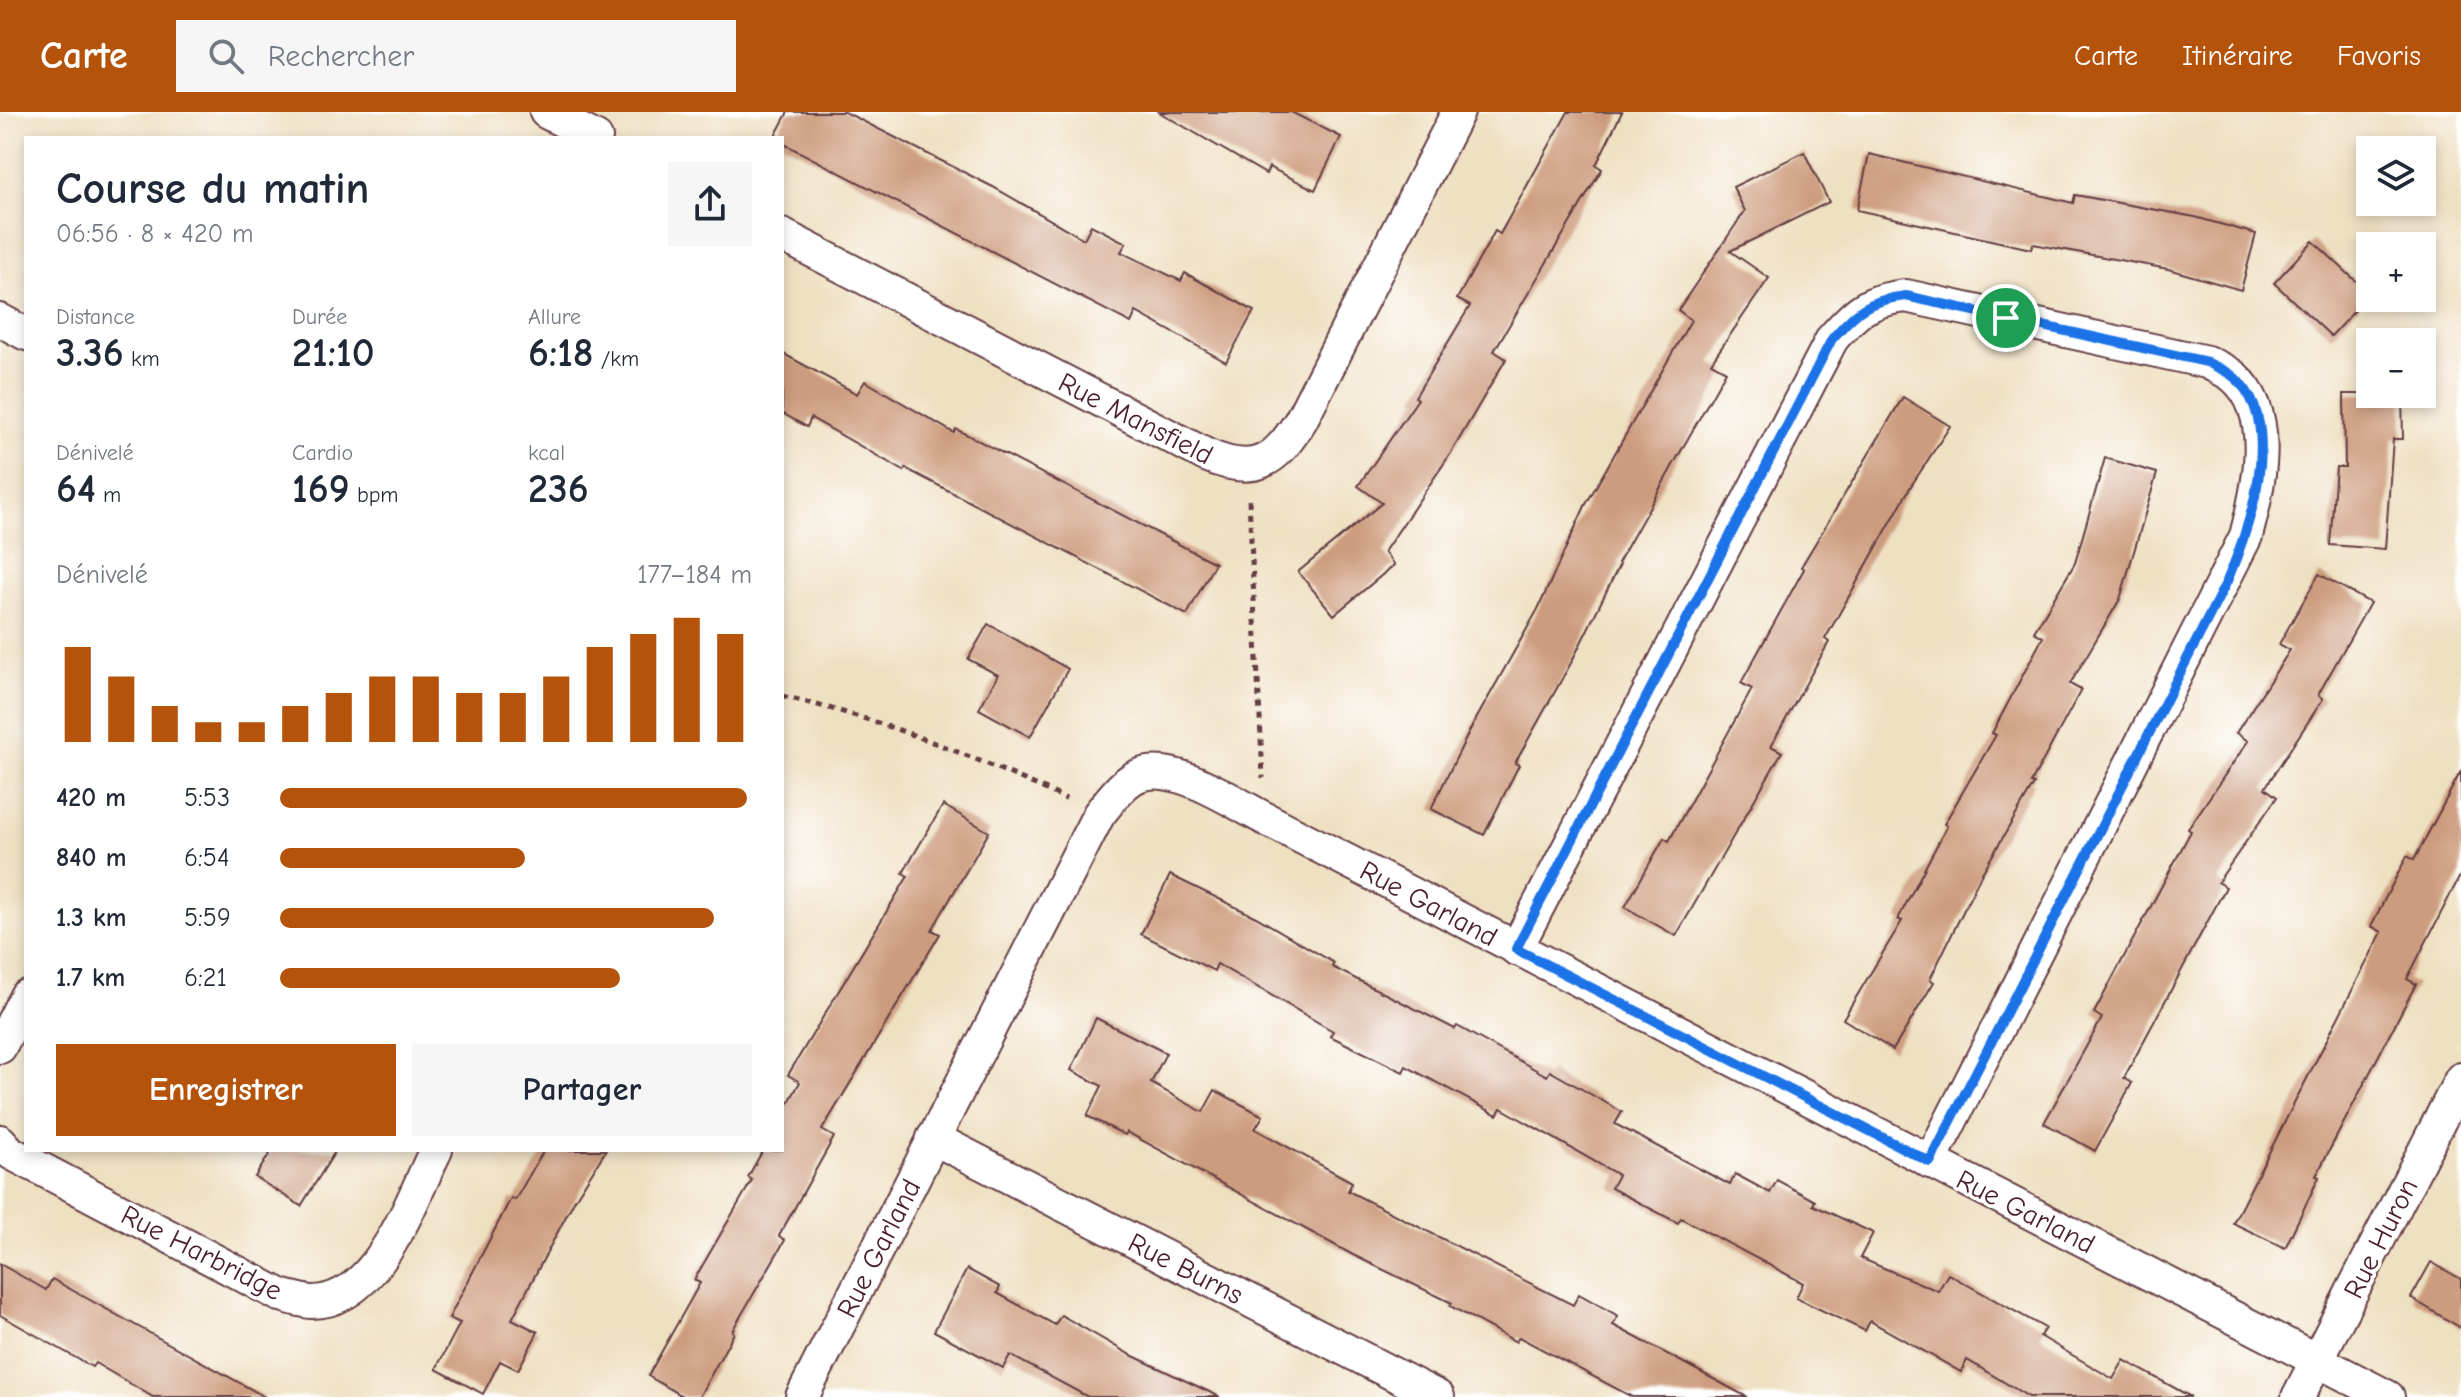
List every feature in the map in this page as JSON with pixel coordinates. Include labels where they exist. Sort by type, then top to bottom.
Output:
[{"type":"street","points":[[546,112],[592,136]]},
{"type":"street","name":"Rue Mansfield","points":[[784,236],[1206,455],[1247,467],[1269,459],[1286,445],[1301,420],[1458,112]]},
{"type":"street","points":[[1516,949],[1832,339],[1853,315],[1878,299],[1906,296],[2207,362],[2235,378],[2256,408],[2260,443],[2257,494],[2246,536],[1930,1162]]},
{"type":"street","points":[[0,320],[24,333]]},
{"type":"street","name":"Rue Garland","points":[[802,1397],[1099,814],[1118,791],[1140,775],[1166,772],[1264,818],[2388,1397]]},
{"type":"street","points":[[0,1047],[24,1000]]},
{"type":"street","name":"Rue Huron","points":[[2298,1397],[2461,1079]]},
{"type":"street","name":"Rue Burns","points":[[933,1138],[1438,1397]]},
{"type":"street","name":"Rue Harbridge","points":[[0,1141],[11,1153],[280,1295],[311,1302],[339,1296],[364,1280],[381,1258],[435,1152]]},
{"type":"path","points":[[1247,467],[1264,818]]},
{"type":"path","points":[[784,697],[976,757],[1099,814]]},
{"type":"building","points":[[788,112],[845,112],[993,187],[1084,239],[1091,225],[1126,243],[1121,252],[1181,281],[1185,273],[1254,311],[1226,362],[1136,312],[1131,323],[784,144],[784,136],[775,136]]},
{"type":"building","points":[[1159,112],[1291,112],[1341,137],[1315,190],[1269,167],[1266,174]]},
{"type":"building","points":[[1568,112],[1622,112],[1596,165],[1602,169],[1494,351],[1506,359],[1451,453],[1384,552],[1394,565],[1334,615],[1298,572],[1382,503],[1358,486],[1418,399],[1415,397],[1470,306],[1457,299],[1495,231],[1500,234]]},
{"type":"building","points":[[1804,152],[1829,202],[1730,251],[1769,278],[1711,363],[1726,371],[1618,563],[1571,663],[1515,763],[1519,765],[1484,835],[1431,809],[1470,730],[1538,609],[1585,506],[1691,320],[1678,310],[1745,211],[1733,187]]},
{"type":"building","points":[[1869,154],[2073,203],[2075,195],[2195,217],[2256,234],[2241,290],[2168,269],[2033,244],[2031,249],[1857,210]]},
{"type":"building","points":[[2313,241],[2356,281],[2356,309],[2331,336],[2274,283]]},
{"type":"building","points":[[784,354],[857,394],[865,381],[954,433],[956,429],[1215,563],[1187,615],[905,468],[904,471],[811,418],[807,427],[784,414]]},
{"type":"building","points":[[2344,394],[2356,394],[2356,408],[2402,408],[2403,439],[2393,439],[2385,549],[2330,545],[2336,467],[2345,467]]},
{"type":"building","points":[[1903,397],[1950,426],[1911,486],[1825,639],[1829,642],[1771,746],[1782,752],[1676,936],[1625,907],[1664,838],[1669,841],[1752,689],[1741,683],[1804,569],[1801,567]]},
{"type":"building","points":[[2105,458],[2157,473],[2120,599],[2070,684],[2081,690],[2031,783],[2034,784],[1981,875],[1930,979],[1934,982],[1893,1050],[1843,1019],[1902,921],[1898,919],[1947,826],[1944,824],[1996,735],[1992,733],[2043,637],[2034,632],[2075,563]]},
{"type":"building","points":[[2319,574],[2370,603],[2318,695],[2323,699],[2265,788],[2277,797],[2218,882],[2226,887],[2124,1078],[2132,1083],[2095,1151],[2044,1123],[2102,1018],[2094,1013],[2191,831],[2188,829],[2248,741],[2236,733],[2290,650],[2279,644]]},
{"type":"building","points":[[988,624],[1068,669],[1030,737],[979,709],[998,675],[968,659]]},
{"type":"building","points":[[2461,771],[2461,874],[2407,979],[2416,984],[2316,1176],[2319,1177],[2285,1248],[2233,1223],[2382,932],[2371,926],[2407,856],[2414,860]]},
{"type":"building","points":[[943,805],[989,832],[932,930],[940,934],[822,1130],[834,1137],[779,1236],[785,1240],[732,1331],[734,1333],[699,1397],[684,1397],[648,1376],[700,1283],[694,1280],[752,1180],[748,1177],[762,1152],[784,1152],[784,1111],[800,1082],[788,1075],[908,876],[903,873]]},
{"type":"building","points":[[1170,875],[1256,917],[1334,963],[1332,967],[1455,1029],[1457,1026],[1547,1076],[1550,1071],[1622,1112],[1615,1124],[1730,1185],[1735,1174],[1770,1193],[1777,1180],[1815,1201],[1813,1205],[1873,1233],[1860,1258],[1938,1291],[1948,1274],[2045,1328],[2040,1336],[2113,1379],[2124,1360],[2191,1397],[2029,1397],[1967,1360],[1961,1372],[1870,1321],[1865,1331],[1796,1298],[1803,1283],[1681,1218],[1678,1223],[1611,1188],[1618,1175],[1501,1108],[1497,1115],[1406,1066],[1403,1072],[1330,1036],[1333,1031],[1217,964],[1214,971],[1141,934]]},
{"type":"building","points":[[1096,1018],[1166,1053],[1151,1083],[1203,1112],[1215,1090],[1263,1116],[1255,1129],[1352,1182],[1348,1191],[1573,1305],[1579,1294],[1618,1316],[1613,1325],[1747,1397],[1632,1397],[1519,1337],[1516,1342],[1450,1306],[1452,1303],[1353,1255],[1127,1132],[1125,1135],[1087,1116],[1102,1086],[1071,1070]]},
{"type":"building","points":[[271,1152],[335,1152],[301,1206],[255,1177]]},
{"type":"building","points":[[543,1152],[605,1152],[574,1201],[512,1319],[538,1332],[518,1370],[500,1361],[483,1394],[436,1369],[460,1323],[449,1318],[511,1198],[515,1200]]},
{"type":"building","points":[[2431,1262],[2461,1279],[2461,1328],[2411,1298]]},
{"type":"building","points":[[0,1264],[46,1290],[52,1279],[265,1397],[153,1397],[95,1363],[92,1367],[0,1315]]},
{"type":"building","points":[[967,1269],[1000,1287],[997,1293],[1055,1325],[1061,1315],[1129,1354],[1220,1397],[1088,1397],[1010,1355],[1003,1368],[934,1331]]},
{"type":"route","points":[[1906,296],[2006,318],[2207,362],[2235,378],[2256,408],[2260,443],[2257,494],[2246,536],[2227,581],[1930,1162],[1516,949],[1832,339],[1853,315],[1878,299],[1906,296]]}]
